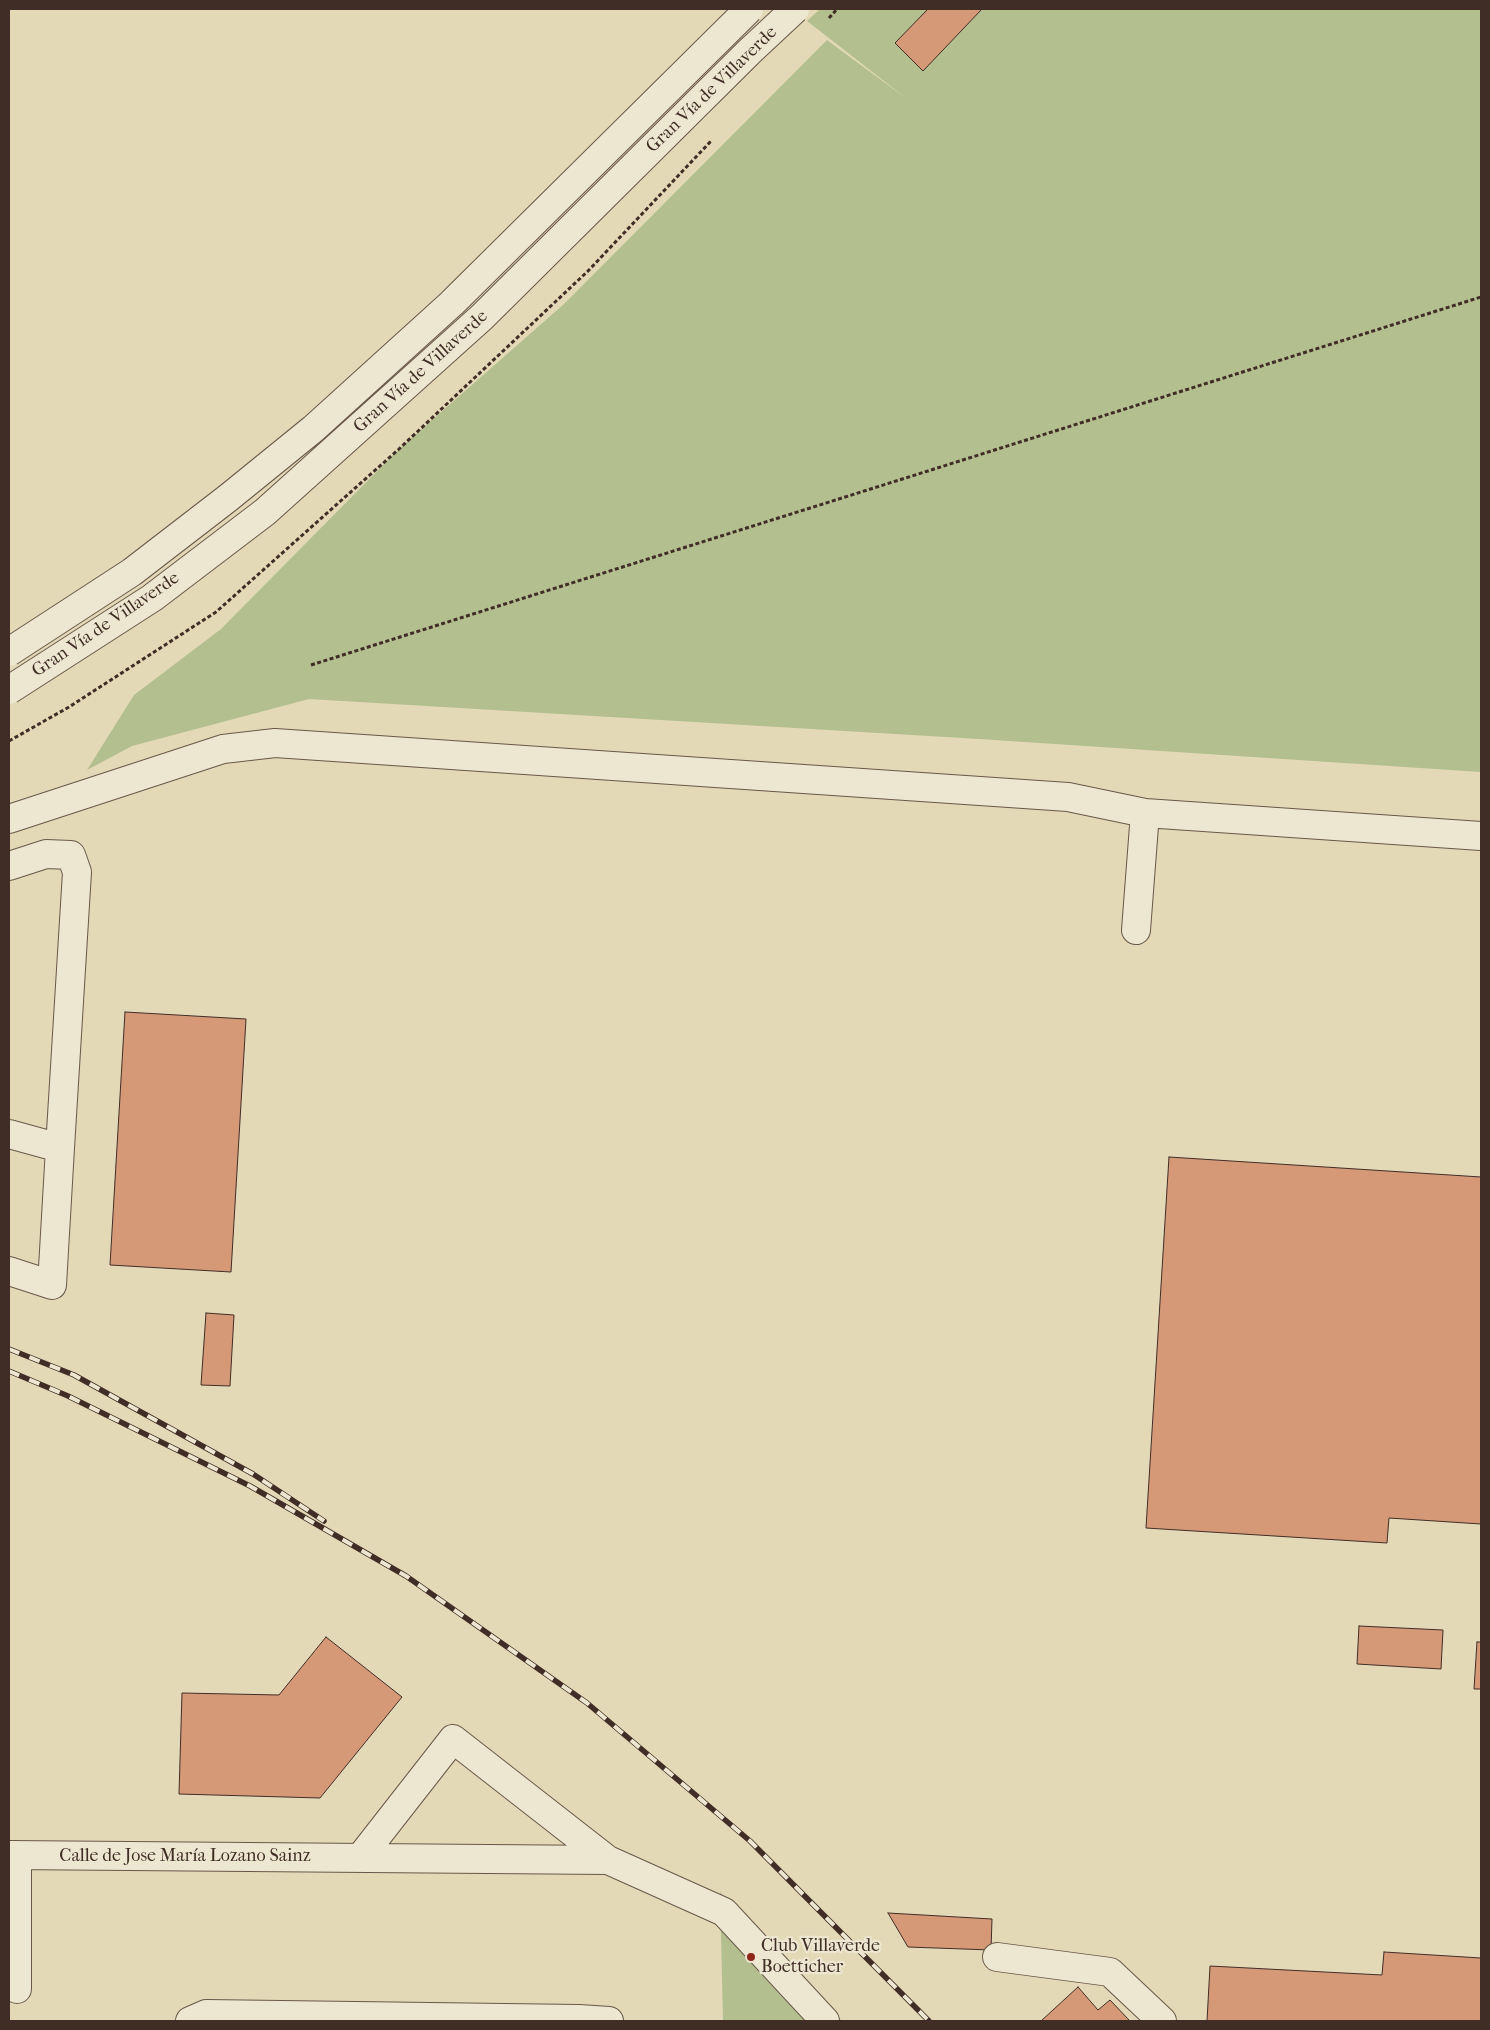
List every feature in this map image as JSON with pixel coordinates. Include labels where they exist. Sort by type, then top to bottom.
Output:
[{"type":"street","name":"Gran Vía de Villaverde","points":[[9,652],[132,572],[313,429],[452,303],[722,33],[749,9]]},
{"type":"street","name":"Gran Vía de Villaverde","points":[[9,690],[152,598],[265,512],[482,317],[743,58],[795,9]]},
{"type":"street","points":[[9,819],[223,749],[275,743],[1068,796],[1145,812],[1481,836]]},
{"type":"street","points":[[1136,930],[1145,812]]},
{"type":"street","points":[[9,866],[46,854],[70,855],[77,872],[52,1285],[9,1270]]},
{"type":"street","points":[[9,1134],[60,1148]]},
{"type":"street","points":[[360,1858],[453,1739],[608,1860],[724,1912],[825,2021]]},
{"type":"street","points":[[13,1855],[17,1989]]},
{"type":"street","name":"Calle de Jose María Lozano Sainz","points":[[13,1855],[608,1860]]},
{"type":"street","points":[[997,1958],[1110,1972],[1162,2021]]},
{"type":"street","points":[[190,2021],[206,2014],[579,2018],[609,2021]]},
{"type":"path","points":[[311,665],[1481,297]]},
{"type":"green space","points":[[820,9],[1481,9],[1481,772],[979,739],[309,699],[132,746],[87,770],[134,695],[221,629],[399,449],[564,304],[827,40],[907,99],[807,21]]},
{"type":"green space","name":"Club Villaverde Boetticher","points":[[720,1892],[842,2021],[723,2021]]},
{"type":"building","points":[[928,9],[982,9],[923,71],[895,43]]},
{"type":"building","points":[[125,1012],[246,1019],[231,1272],[110,1265]]},
{"type":"building","points":[[1169,1157],[1481,1177],[1481,1524],[1389,1518],[1387,1543],[1146,1528]]},
{"type":"building","points":[[206,1313],[234,1315],[230,1386],[201,1385]]},
{"type":"building","points":[[1359,1626],[1443,1630],[1441,1669],[1357,1664]]},
{"type":"building","points":[[326,1637],[402,1697],[320,1798],[179,1794],[182,1693],[279,1695]]},
{"type":"building","points":[[1477,1642],[1481,1642],[1481,1689],[1474,1689]]},
{"type":"building","points":[[888,1913],[992,1919],[991,1950],[908,1947]]},
{"type":"building","points":[[1384,1952],[1481,1958],[1481,2021],[1207,2021],[1210,1966],[1382,1975]]},
{"type":"building","points":[[1078,1987],[1098,2010],[1110,2000],[1130,2021],[1041,2021]]},
{"type":"railway","points":[[9,1349],[74,1375],[253,1474],[324,1521]]},
{"type":"railway","points":[[9,1371],[68,1396],[250,1486],[406,1576],[587,1703],[750,1841],[929,2021]]},
{"type":"place","name":"Club Villaverde Boetticher","points":[[751,1957]]}]
